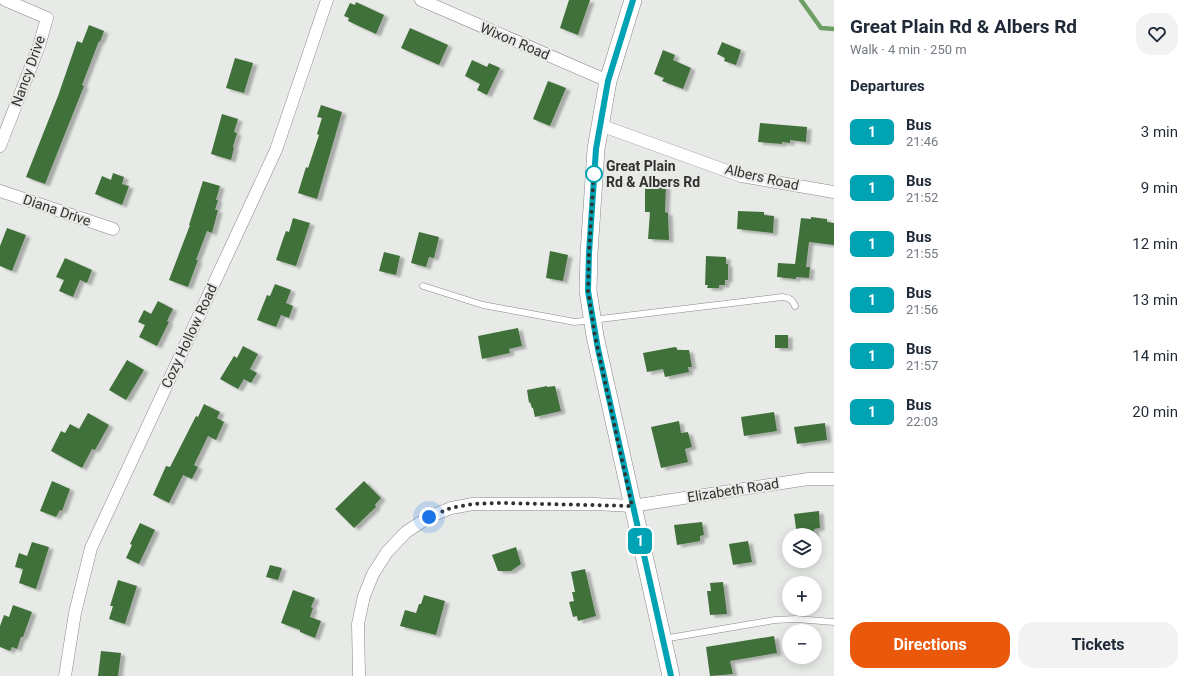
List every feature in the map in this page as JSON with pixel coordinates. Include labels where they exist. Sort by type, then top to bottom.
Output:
[{"type":"street","name":"Nancy Drive","points":[[0,146],[39,46],[46,18],[5,0]]},
{"type":"street","name":"Cozy Hollow Road","points":[[64,676],[75,613],[91,548],[276,150],[327,0]]},
{"type":"street","name":"Wixon Road","points":[[421,0],[608,81]]},
{"type":"street","points":[[633,0],[608,81],[596,149],[588,291],[592,320],[632,506],[671,676]]},
{"type":"street","name":"Albers Road","points":[[600,126],[741,176],[834,192]]},
{"type":"street","name":"Diana Drive","points":[[0,191],[113,229]]},
{"type":"street","name":"Elizabeth Road","points":[[359,676],[358,624],[364,596],[373,574],[387,552],[406,532],[429,517],[451,508],[473,504],[501,503],[632,506],[808,479],[834,479]]},
{"type":"lane","points":[[423,286],[483,305],[575,322],[782,297],[788,298],[795,306]]},
{"type":"lane","points":[[662,639],[775,620],[796,619],[834,622]]},
{"type":"building","points":[[569,0],[590,0],[578,35],[560,28]]},
{"type":"building","points":[[356,2],[384,15],[376,34],[348,21],[349,18],[344,16],[350,3],[355,5]]},
{"type":"building","points":[[89,25],[104,31],[45,184],[26,177],[58,96],[77,41],[82,43]]},
{"type":"building","points":[[410,28],[448,45],[439,65],[401,48]]},
{"type":"building","points":[[722,42],[741,50],[736,65],[724,61],[725,58],[717,54]]},
{"type":"building","points":[[663,50],[675,55],[673,60],[691,68],[683,89],[662,81],[664,78],[654,74]]},
{"type":"building","points":[[235,58],[253,63],[244,93],[226,88]]},
{"type":"building","points":[[472,60],[487,67],[489,63],[500,68],[487,95],[477,90],[480,84],[465,76]]},
{"type":"building","points":[[548,81],[566,88],[550,126],[533,119]]},
{"type":"building","points":[[321,105],[342,112],[317,199],[298,193],[306,167],[308,168],[319,135],[317,134],[322,118],[317,117]]},
{"type":"building","points":[[222,114],[238,119],[234,132],[237,133],[231,160],[211,154]]},
{"type":"building","points":[[760,123],[807,127],[806,142],[790,140],[790,143],[782,142],[782,144],[758,142]]},
{"type":"building","points":[[113,173],[124,177],[122,184],[129,186],[122,205],[95,194],[102,176],[111,180]]},
{"type":"building","points":[[203,181],[220,186],[215,210],[218,210],[212,233],[207,231],[188,287],[169,280],[190,225]]},
{"type":"building","points":[[645,185],[666,186],[665,212],[668,213],[669,240],[648,239],[650,212],[645,212]]},
{"type":"building","points":[[738,211],[764,212],[764,215],[774,216],[773,233],[737,229]]},
{"type":"building","points":[[811,217],[827,219],[827,222],[834,223],[834,245],[809,242],[806,267],[810,267],[809,278],[796,277],[796,279],[777,277],[778,263],[795,264],[801,218],[811,219]]},
{"type":"building","points":[[293,218],[310,223],[296,266],[276,260],[286,231],[289,232]]},
{"type":"building","points":[[7,228],[26,235],[12,271],[0,266],[0,246]]},
{"type":"building","points":[[419,232],[439,237],[434,258],[429,257],[426,267],[411,263]]},
{"type":"building","points":[[550,251],[568,255],[563,281],[546,278]]},
{"type":"building","points":[[384,252],[400,256],[396,275],[379,271]]},
{"type":"building","points":[[706,256],[726,257],[726,264],[728,264],[728,280],[725,280],[725,285],[719,285],[719,288],[707,288],[708,285],[705,285]]},
{"type":"building","points":[[65,258],[92,270],[87,283],[80,280],[73,297],[59,291],[64,280],[56,277]]},
{"type":"building","points":[[275,284],[291,290],[286,303],[293,306],[289,318],[281,315],[276,327],[257,320],[267,295],[270,296]]},
{"type":"building","points":[[158,301],[173,309],[167,321],[169,322],[157,346],[139,337],[145,325],[138,322],[144,310],[151,314]]},
{"type":"building","points":[[518,328],[522,346],[509,349],[510,353],[482,359],[478,336]]},
{"type":"building","points":[[775,335],[788,335],[788,348],[775,348]]},
{"type":"building","points":[[243,346],[258,354],[250,369],[257,373],[251,383],[244,379],[238,389],[220,379],[234,356],[237,358]]},
{"type":"building","points":[[675,347],[677,350],[689,350],[692,367],[688,367],[689,372],[665,377],[663,369],[647,372],[643,353]]},
{"type":"building","points":[[127,360],[144,370],[126,400],[109,390]]},
{"type":"building","points":[[555,386],[561,411],[535,417],[533,408],[530,402],[529,403],[527,390]]},
{"type":"building","points":[[204,404],[220,412],[217,418],[224,422],[216,440],[208,436],[194,465],[198,467],[192,479],[183,475],[169,503],[153,495],[166,466],[170,467],[196,416],[198,417]]},
{"type":"building","points":[[774,412],[777,431],[744,436],[741,417]]},
{"type":"building","points":[[88,413],[109,425],[95,450],[92,449],[82,468],[51,451],[61,431],[65,433],[70,424],[79,429]]},
{"type":"building","points":[[679,421],[681,433],[688,432],[692,447],[685,449],[688,462],[661,468],[651,427]]},
{"type":"building","points":[[825,423],[827,440],[797,444],[794,427]]},
{"type":"building","points":[[52,481],[70,489],[62,511],[60,510],[56,517],[40,511]]},
{"type":"building","points":[[364,481],[381,498],[375,505],[376,507],[354,528],[335,509]]},
{"type":"building","points":[[819,511],[820,528],[796,528],[794,514]]},
{"type":"building","points":[[702,522],[704,535],[700,536],[700,541],[677,545],[674,525]]},
{"type":"building","points":[[140,523],[155,530],[139,564],[126,558],[132,545],[130,544]]},
{"type":"building","points":[[748,541],[752,562],[733,565],[729,544]]},
{"type":"building","points":[[32,542],[49,547],[36,589],[19,583],[23,569],[15,567],[19,553],[27,556]]},
{"type":"building","points":[[516,547],[521,564],[511,571],[498,571],[492,555]]},
{"type":"building","points":[[270,565],[282,568],[278,580],[266,577]]},
{"type":"building","points":[[585,569],[596,616],[578,621],[577,616],[573,617],[569,602],[574,601],[572,592],[575,592],[571,572]]},
{"type":"building","points":[[118,580],[137,586],[125,624],[109,619],[113,606],[110,606]]},
{"type":"building","points":[[723,582],[727,614],[710,615],[707,591],[711,591],[710,583]]},
{"type":"building","points":[[293,590],[315,598],[311,607],[313,608],[310,617],[321,621],[315,638],[300,632],[300,630],[281,623]]},
{"type":"building","points":[[424,595],[445,601],[436,635],[400,626],[405,610],[416,613]]},
{"type":"building","points":[[13,605],[32,612],[17,649],[12,647],[10,651],[0,647],[0,626],[4,615],[9,617]]},
{"type":"building","points":[[774,636],[777,653],[730,661],[733,674],[710,676],[706,647]]},
{"type":"building","points":[[101,651],[121,653],[118,676],[98,676]]},
{"type":"waterway","points":[[801,0],[821,28],[834,29]]},
{"type":"bus line","name":"1","points":[[633,0],[608,81],[596,149],[588,291],[598,349],[671,676]]},
{"type":"place","name":"Great Plain Rd & Albers Rd","points":[[594,174]]},
{"type":"route","points":[[429,517],[451,508],[473,504],[595,504],[632,506],[595,336],[588,291],[594,170],[594,174]]}]
